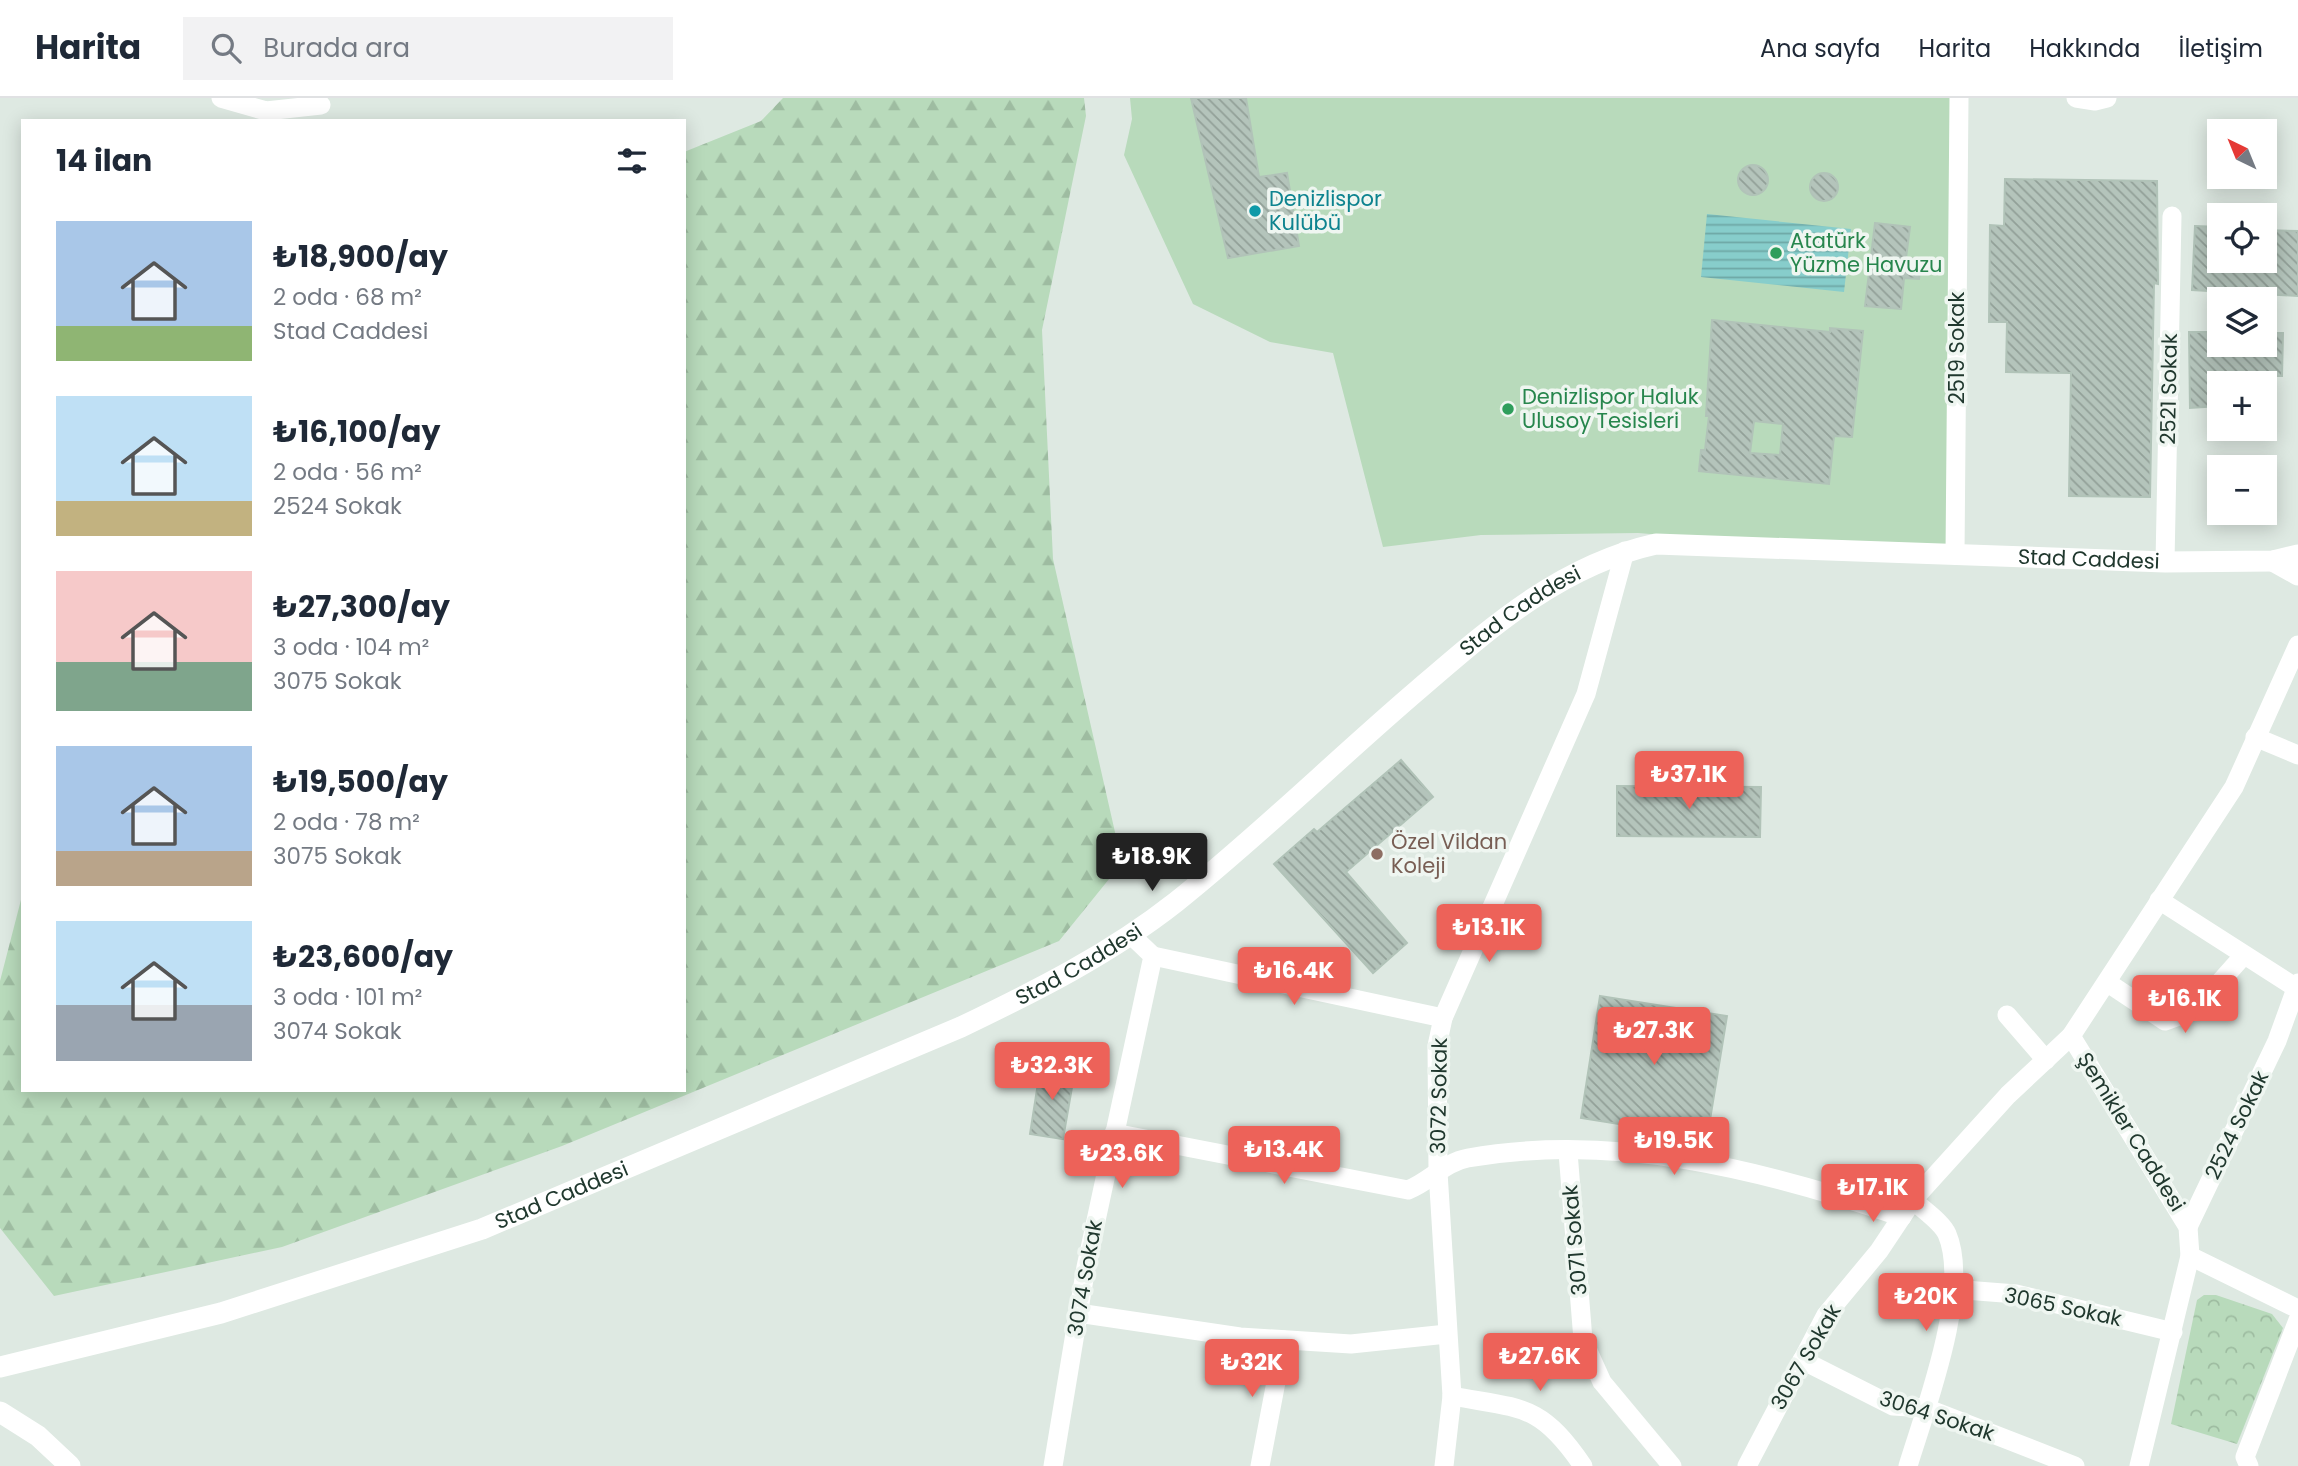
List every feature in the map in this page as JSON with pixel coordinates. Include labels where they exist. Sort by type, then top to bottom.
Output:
[{"type":"street","points":[[221,98],[266,111],[321,105]]},
{"type":"street","name":"2519 Sokak","points":[[1955,555],[1959,98]]},
{"type":"street","points":[[2076,98],[2095,101],[2108,98]]},
{"type":"street","name":"2521 Sokak","points":[[2165,562],[2172,216]]},
{"type":"street","name":"Stad Caddesi","points":[[0,1367],[221,1313],[481,1229],[961,1027],[1096,958],[1131,935],[1177,901],[1369,731],[1520,606],[1583,568],[1625,551],[1656,544],[2165,562],[2273,561],[2298,555]]},
{"type":"street","name":"3072 Sokak","points":[[1444,1466],[1452,1396],[1438,1172],[1437,1045],[1443,1018],[1586,694],[1625,551]]},
{"type":"street","points":[[2273,561],[2298,575]]},
{"type":"street","name":"Şemikler Caddesi","points":[[2139,1466],[2190,1256],[2188,1227],[2071,1036],[2234,787],[2298,645]]},
{"type":"street","points":[[2255,737],[2298,755]]},
{"type":"street","points":[[2159,900],[2297,986]]},
{"type":"street","points":[[1131,935],[1153,956],[1443,1018]]},
{"type":"street","points":[[2108,982],[2165,1021],[2195,1010],[2244,955]]},
{"type":"street","name":"3074 Sokak","points":[[1053,1466],[1078,1313],[1153,956]]},
{"type":"street","name":"2524 Sokak","points":[[2188,1227],[2277,1041],[2297,986]]},
{"type":"street","points":[[2007,1015],[2046,1060]]},
{"type":"street","name":"3067 Sokak","points":[[1747,1466],[1826,1315],[1879,1251],[1908,1208],[2008,1095],[2071,1036]]},
{"type":"street","points":[[1114,1133],[1408,1190],[1424,1184],[1438,1172],[1466,1158],[1568,1152],[1649,1153],[1720,1165],[1908,1208],[1947,1232],[1953,1263],[1950,1324],[1908,1466]]},
{"type":"street","name":"3071 Sokak","points":[[1568,1152],[1583,1340],[1602,1382],[1672,1466]]},
{"type":"street","points":[[2190,1256],[2298,1309]]},
{"type":"street","name":"3065 Sokak","points":[[1952,1289],[2016,1294],[2172,1332]]},
{"type":"street","points":[[1078,1313],[1240,1337],[1351,1344],[1447,1334]]},
{"type":"street","points":[[2249,1466],[2245,1457],[2298,1320]]},
{"type":"street","points":[[1261,1466],[1284,1340]]},
{"type":"street","name":"3064 Sokak","points":[[1801,1360],[1893,1406],[1926,1408],[2075,1466]]},
{"type":"street","points":[[1452,1396],[1531,1411],[1565,1440],[1583,1466]]},
{"type":"street","points":[[0,1412],[38,1436],[70,1466]]},
{"type":"green space","points":[[783,98],[1084,98],[1086,116],[1042,330],[1053,559],[1122,863],[1059,941],[562,1146],[282,1247],[54,1296],[0,1228],[0,981],[21,900],[21,1092],[686,1092],[686,151],[761,121]]},
{"type":"green space","points":[[1130,98],[1956,98],[1955,555],[1883,553],[1638,533],[1481,535],[1383,547],[1333,353],[1270,342],[1193,304],[1124,155],[1132,119]]},
{"type":"green space","points":[[2204,1295],[2216,1295],[2272,1314],[2283,1328],[2237,1444],[2171,1424],[2197,1300]]},
{"type":"water","name":"Atatürk Yüzme Havuzu","points":[[1707,214],[1851,229],[1844,292],[1701,277]]},
{"type":"building","name":"Denizlispor Kulübü","points":[[1191,98],[1246,98],[1259,177],[1287,173],[1299,246],[1228,258]]},
{"type":"building","points":[[1753,165],[1764,169],[1768,180],[1764,191],[1753,195],[1742,191],[1738,180],[1742,169]]},
{"type":"building","points":[[1824,173],[1834,177],[1838,187],[1834,197],[1824,201],[1814,197],[1810,187],[1814,177]]},
{"type":"building","points":[[2005,179],[2157,181],[2158,284],[2154,283],[2150,497],[2069,496],[2071,373],[2006,372],[2007,322],[1989,322],[1990,225],[2004,226]]},
{"type":"building","points":[[1875,223],[1910,227],[1906,258],[1921,259],[1919,279],[1904,278],[1901,309],[1865,306]]},
{"type":"building","points":[[2195,226],[2207,226],[2207,273],[2277,273],[2277,230],[2298,231],[2298,296],[2277,295],[2277,287],[2207,287],[2207,291],[2192,290]]},
{"type":"building","points":[[1712,320],[1830,332],[1830,328],[1863,331],[1852,437],[1834,436],[1829,484],[1699,471],[1701,450],[1705,450],[1709,416],[1706,416]],"holes":[[[1754,421],[1783,424],[1780,455],[1750,453]]]},
{"type":"building","points":[[2189,332],[2207,332],[2207,357],[2277,357],[2277,333],[2283,333],[2282,376],[2277,376],[2277,371],[2207,371],[2207,407],[2190,408]]},
{"type":"building","points":[[1401,760],[1433,797],[1346,872],[1407,943],[1373,973],[1274,864],[1314,829],[1317,832]]},
{"type":"building","points":[[1617,786],[1761,787],[1760,837],[1617,836]]},
{"type":"building","points":[[1600,996],[1727,1016],[1707,1138],[1581,1118]]},
{"type":"building","points":[[1041,1064],[1075,1070],[1063,1139],[1030,1134]]},
{"type":"place","name":"Denizlispor Kulübü","points":[[1255,211]]},
{"type":"place","name":"Atatürk Yüzme Havuzu","points":[[1776,253]]},
{"type":"place","name":"Denizlispor Haluk Ulusoy Tesisleri","points":[[1508,409]]},
{"type":"place","name":"Özel Vildan Koleji","points":[[1377,854]]}]
